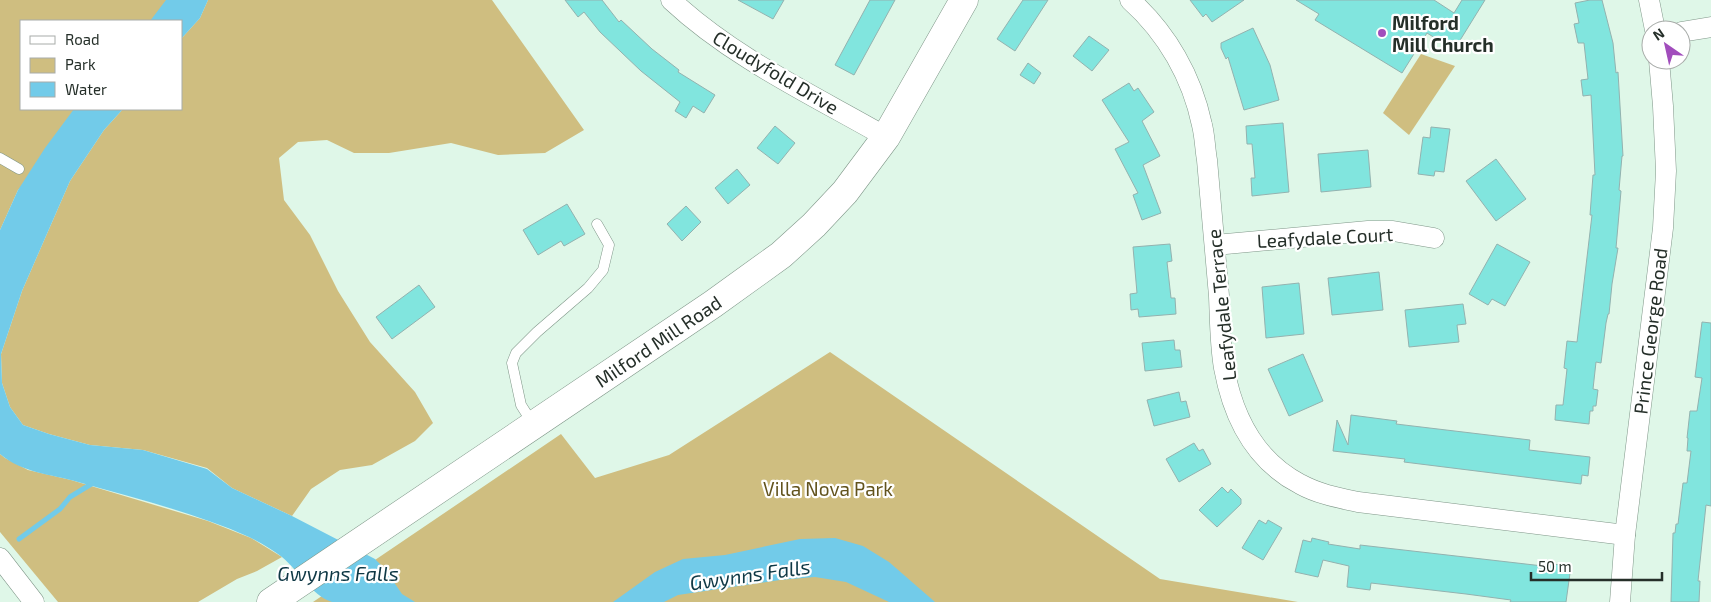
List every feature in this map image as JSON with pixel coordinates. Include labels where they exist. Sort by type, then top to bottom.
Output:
[{"type":"main road","name":"Milford Mill Road","points":[[271,602],[713,304],[782,255],[845,192],[886,138],[964,0]]},
{"type":"street","name":"Cloudyfold Drive","points":[[671,0],[719,40],[886,138]]},
{"type":"street","name":"Leafydale Terrace","points":[[1130,0],[1146,14],[1165,39],[1180,64],[1194,94],[1203,126],[1215,245],[1224,366],[1232,405],[1244,430],[1261,453],[1282,472],[1308,487],[1329,496],[1358,502],[1626,535]]},
{"type":"street","points":[[1649,0],[1653,20]]},
{"type":"street","points":[[1691,30],[1711,26]]},
{"type":"street","name":"Prince George Road","points":[[1620,602],[1626,535],[1663,228],[1666,170],[1660,70]]},
{"type":"street","name":"Leafydale Court","points":[[1215,245],[1368,231],[1393,231],[1434,238]]},
{"type":"street","points":[[0,558],[34,602]]},
{"type":"lane","points":[[0,158],[19,169]]},
{"type":"lane","points":[[534,424],[521,405],[512,363],[516,353],[537,332],[588,288],[603,270],[609,245],[597,224]]},
{"type":"green space","points":[[0,0],[183,0],[170,20],[20,20],[20,110],[97,110],[18,190],[0,230]]},
{"type":"green space","points":[[208,0],[492,0],[584,130],[545,153],[498,155],[451,143],[389,153],[354,153],[327,140],[298,142],[279,158],[284,200],[310,235],[338,291],[370,342],[415,392],[433,423],[415,441],[372,465],[340,470],[311,489],[292,516],[232,488],[207,468],[143,450],[90,445],[23,425],[10,407],[2,383],[1,354],[22,291],[70,181],[104,130],[122,110],[182,110],[182,38],[200,18]]},
{"type":"green space","points":[[1421,54],[1455,66],[1409,135],[1383,113]]},
{"type":"green space","name":"Villa Nova Park","points":[[830,352],[1160,579],[1298,602],[313,602],[561,434],[595,478],[669,455]]},
{"type":"green space","points":[[0,454],[28,470],[71,480],[208,521],[251,538],[282,557],[257,571],[237,579],[198,602],[58,602],[0,532]]},
{"type":"water","points":[[166,0],[208,0],[200,18],[182,38],[182,20],[151,20]]},
{"type":"water","name":"Gwynns Falls","points":[[73,110],[122,110],[104,130],[70,181],[22,291],[1,354],[2,383],[10,407],[23,425],[90,445],[143,450],[207,469],[232,488],[292,516],[375,559],[385,569],[402,594],[415,602],[332,602],[311,588],[282,557],[266,546],[229,528],[165,506],[27,469],[0,454],[0,230],[18,190],[45,148]]},
{"type":"water","name":"Gwynns Falls","points":[[835,538],[863,546],[889,562],[935,602],[889,602],[846,582],[815,577],[780,580],[678,595],[664,602],[613,602],[655,572],[683,559],[725,555],[800,539]]},
{"type":"building","points":[[565,0],[602,0],[619,22],[621,20],[652,49],[679,70],[678,72],[715,95],[704,113],[693,106],[686,118],[675,111],[680,102],[641,71],[600,32],[584,12],[578,17]]},
{"type":"building","points":[[738,0],[784,0],[773,19]]},
{"type":"building","points":[[870,0],[895,0],[854,75],[835,65]]},
{"type":"building","points":[[1023,0],[1048,0],[1015,51],[997,39]]},
{"type":"building","points":[[1190,0],[1244,0],[1212,22],[1206,14],[1203,17]]},
{"type":"building","name":"Milford Mill Church","points":[[1296,0],[1434,0],[1454,13],[1462,0],[1485,0],[1454,50],[1427,33],[1402,73],[1315,20],[1319,14]]},
{"type":"building","points":[[1602,0],[1613,43],[1616,73],[1618,72],[1623,156],[1619,190],[1621,191],[1616,248],[1618,248],[1601,363],[1596,362],[1593,389],[1598,390],[1596,406],[1593,406],[1593,411],[1590,411],[1589,424],[1555,420],[1556,405],[1563,405],[1567,369],[1564,368],[1567,341],[1577,342],[1592,215],[1590,215],[1593,175],[1595,175],[1591,95],[1583,96],[1581,80],[1588,79],[1584,43],[1578,43],[1574,24],[1579,23],[1575,3]]},
{"type":"building","points":[[1253,28],[1270,65],[1279,100],[1244,110],[1228,57],[1226,59],[1221,43]]},
{"type":"building","points":[[1089,36],[1109,50],[1092,71],[1073,56]]},
{"type":"building","points":[[1028,63],[1041,73],[1034,84],[1020,75]]},
{"type":"building","points":[[1129,83],[1134,91],[1138,88],[1154,112],[1142,121],[1160,156],[1143,165],[1161,213],[1142,220],[1133,195],[1138,193],[1115,149],[1129,142],[1102,100]]},
{"type":"building","points":[[1283,123],[1289,192],[1252,196],[1251,178],[1255,178],[1252,144],[1247,144],[1246,126]]},
{"type":"building","points":[[775,126],[795,143],[778,164],[757,148]]},
{"type":"building","points":[[1431,127],[1450,129],[1444,172],[1435,171],[1434,176],[1418,174],[1423,137],[1430,138]]},
{"type":"building","points":[[1368,150],[1371,187],[1321,192],[1318,154]]},
{"type":"building","points":[[1496,159],[1526,199],[1496,221],[1466,181]]},
{"type":"building","points":[[737,169],[750,185],[728,204],[715,188]]},
{"type":"building","points":[[567,204],[585,234],[564,246],[561,241],[538,255],[523,230]]},
{"type":"building","points":[[686,206],[701,222],[682,241],[667,224]]},
{"type":"building","points":[[1170,244],[1172,261],[1167,262],[1171,298],[1175,298],[1176,314],[1139,317],[1138,309],[1131,310],[1130,294],[1137,293],[1133,247]]},
{"type":"building","points":[[1497,244],[1530,262],[1505,306],[1492,299],[1488,305],[1469,294]]},
{"type":"building","points":[[1379,272],[1383,310],[1332,315],[1328,278]]},
{"type":"building","points":[[1299,283],[1304,334],[1266,338],[1262,287]]},
{"type":"building","points":[[419,285],[435,307],[392,339],[376,317]]},
{"type":"building","points":[[1463,304],[1466,324],[1457,325],[1459,342],[1409,347],[1405,310]]},
{"type":"building","points":[[1702,322],[1711,323],[1711,506],[1706,505],[1698,581],[1700,581],[1699,602],[1671,602],[1673,533],[1675,533],[1676,524],[1678,524],[1683,483],[1687,483],[1691,451],[1687,451],[1690,411],[1697,411],[1702,378],[1695,377]]},
{"type":"building","points":[[1174,340],[1175,350],[1180,350],[1182,367],[1145,371],[1142,343]]},
{"type":"building","points":[[1303,354],[1323,401],[1289,416],[1268,369]]},
{"type":"building","points":[[1179,392],[1181,402],[1186,401],[1190,417],[1154,426],[1147,400]]},
{"type":"building","points":[[1351,415],[1397,421],[1396,424],[1530,440],[1529,450],[1590,457],[1588,476],[1582,475],[1581,484],[1404,462],[1405,459],[1333,451],[1337,420],[1348,445]]},
{"type":"building","points":[[1194,443],[1199,451],[1203,449],[1211,464],[1179,482],[1166,459]]},
{"type":"building","points":[[1222,487],[1228,493],[1231,489],[1241,499],[1241,504],[1217,527],[1199,510]]},
{"type":"building","points":[[1259,520],[1266,524],[1268,520],[1282,528],[1263,560],[1242,548]]},
{"type":"building","points":[[1312,538],[1329,542],[1328,544],[1360,549],[1360,545],[1543,566],[1543,563],[1571,566],[1566,602],[1510,602],[1511,600],[1371,583],[1370,590],[1347,587],[1349,566],[1323,560],[1318,577],[1295,572],[1303,540],[1311,542]]},
{"type":"waterway","points":[[19,539],[60,509],[70,497],[93,483]]},
{"type":"place","name":"Milford Mill Church","points":[[1382,33]]}]
